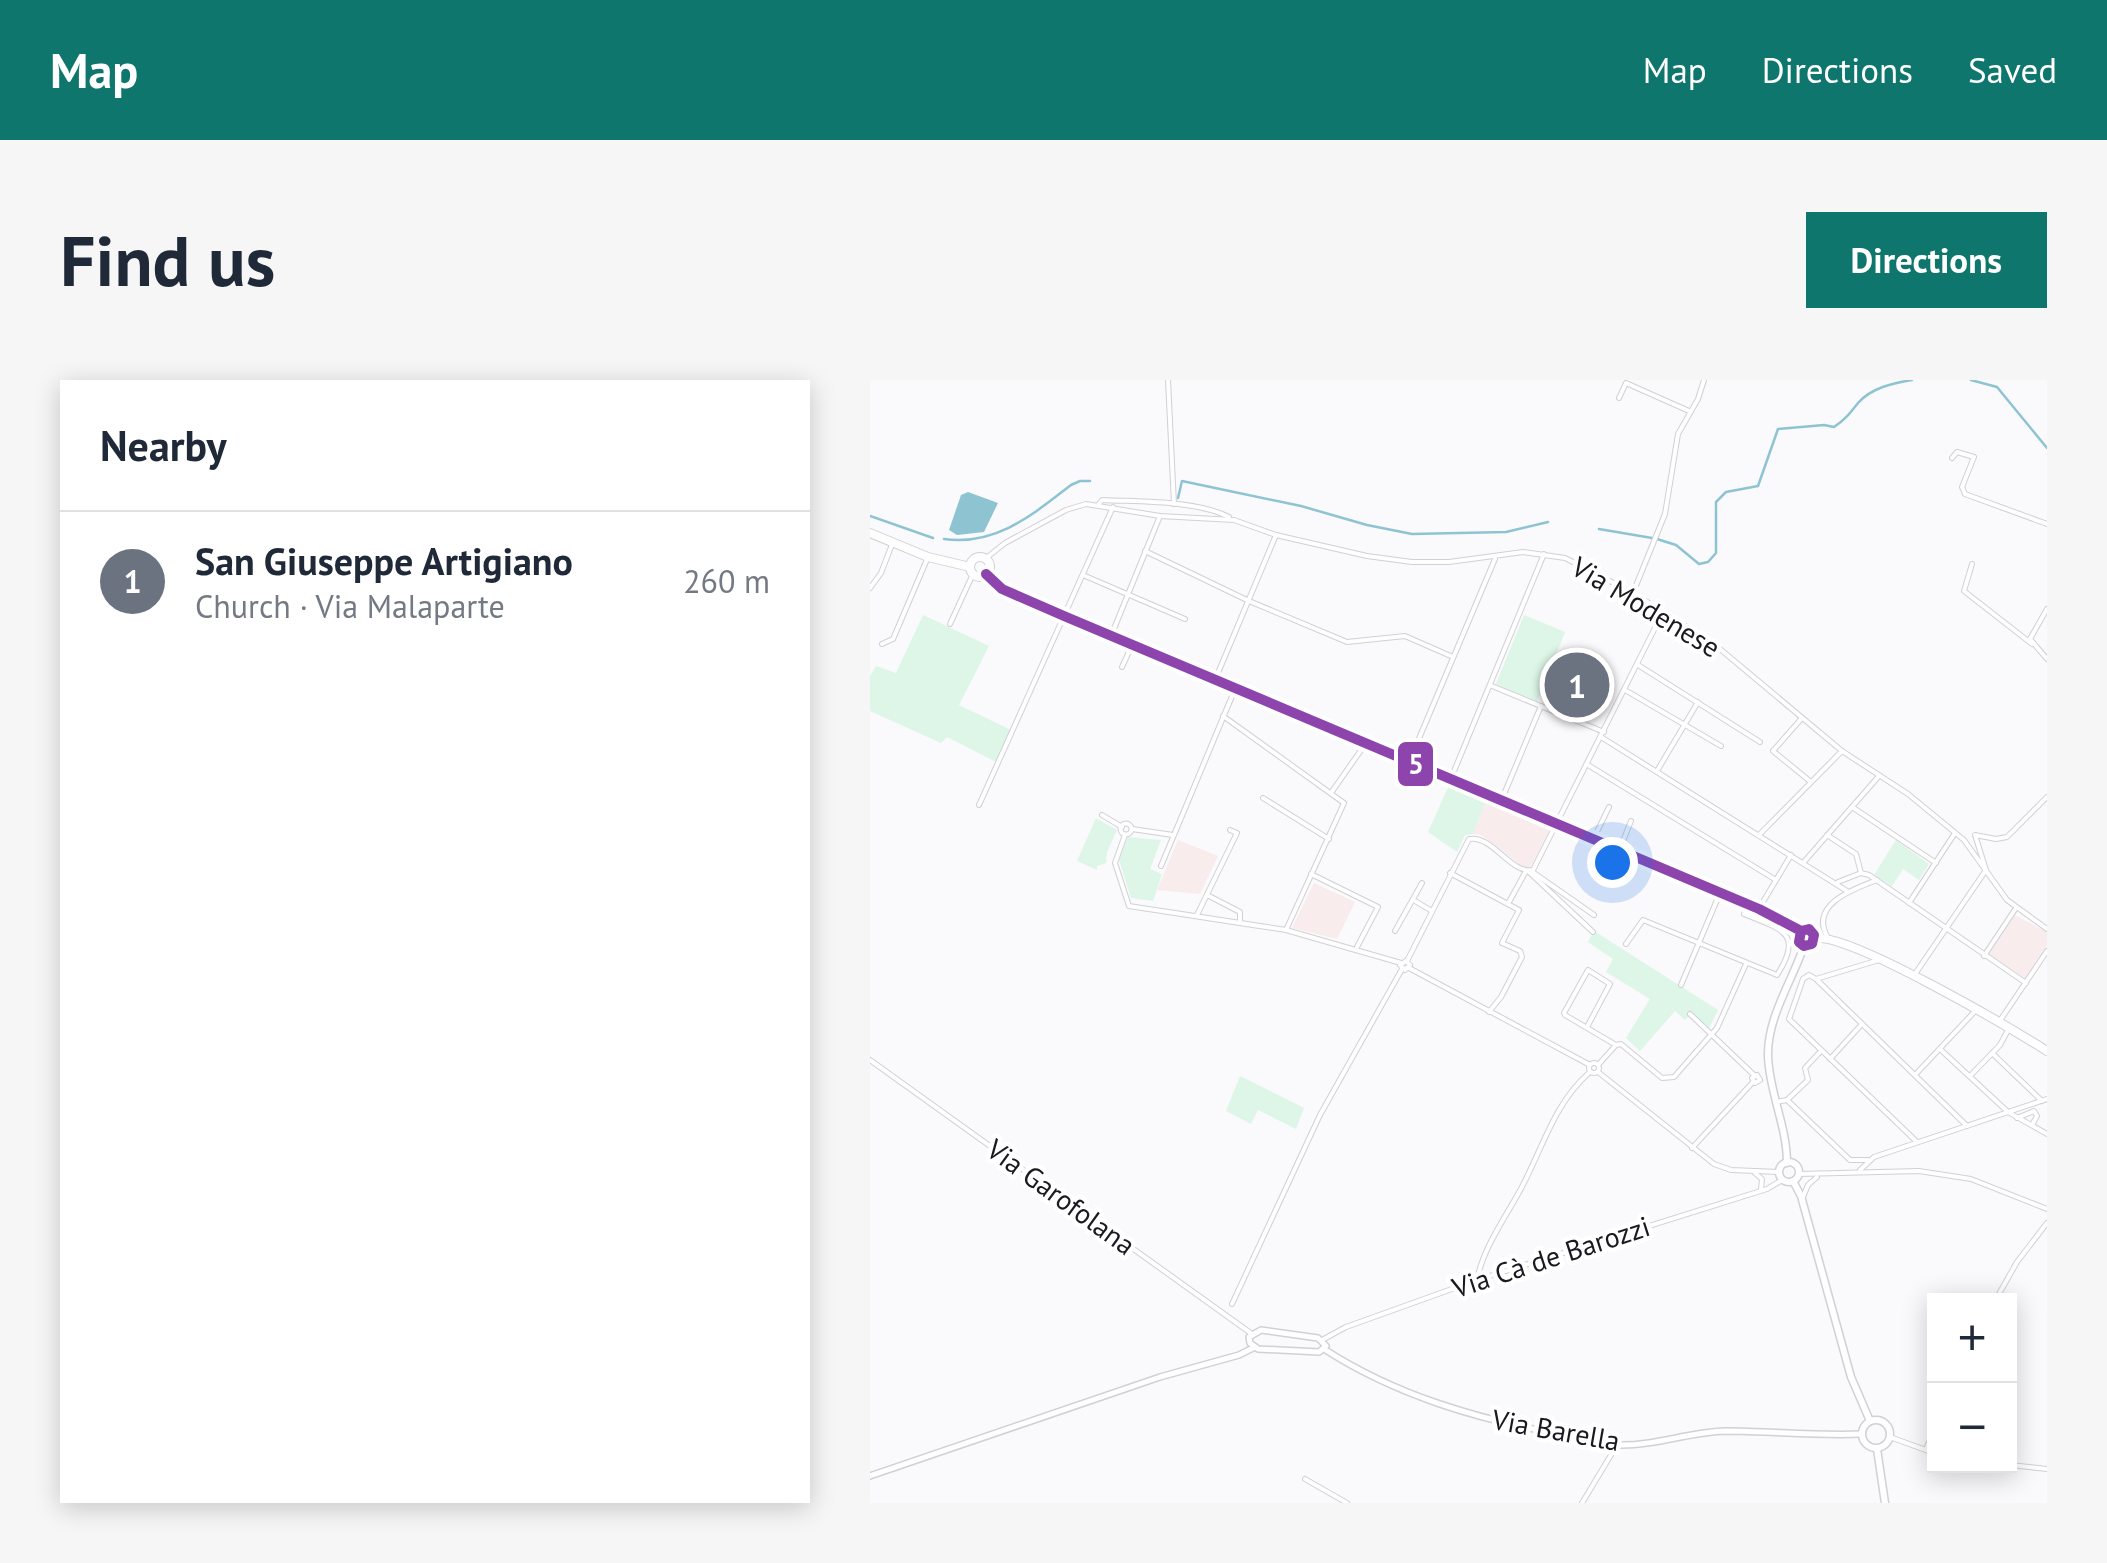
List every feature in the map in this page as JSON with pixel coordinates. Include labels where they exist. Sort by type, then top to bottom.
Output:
[{"type":"main road","points":[[870,533],[971,570],[980,577],[990,568],[985,559],[975,558],[971,570]]},
{"type":"main road","points":[[986,574],[1002,588],[1064,616],[1720,893],[1801,931],[1811,930],[1815,938]]},
{"type":"main road","points":[[1801,931],[1798,940],[1804,946]]},
{"type":"main road","points":[[1815,938],[1828,938],[1914,976],[2047,1051]]},
{"type":"main road","points":[[1804,946],[1812,944],[1815,938]]},
{"type":"main road","points":[[1796,1177],[1780,1176],[1788,1162],[1770,1077],[1768,1047],[1804,946]]},
{"type":"main road","points":[[1788,1162],[1796,1166],[1802,1201],[1851,1377],[1870,1421]]},
{"type":"main road","points":[[1870,1421],[1883,1422],[1889,1428],[1886,1444],[1877,1448],[1865,1444],[1862,1434],[1870,1421]]},
{"type":"main road","points":[[1877,1448],[1885,1503]]},
{"type":"street","points":[[1168,380],[1174,504]]},
{"type":"street","points":[[1633,593],[1665,514],[1678,434],[1704,380]]},
{"type":"street","points":[[1618,398],[1626,383],[1690,412]]},
{"type":"street","points":[[1952,458],[1957,452],[1974,457],[1962,487],[1966,494],[2047,524]]},
{"type":"street","points":[[1098,505],[1102,500],[1174,504],[1219,512],[1234,520]]},
{"type":"street","name":"Via Modenese","points":[[985,559],[992,550],[1066,510],[1086,504],[1160,516],[1234,520],[1276,535],[1412,562],[1545,553],[1565,558],[1633,593],[1714,644],[1842,751],[1908,794],[1955,833],[1970,846],[2016,908],[2047,929]]},
{"type":"street","points":[[979,805],[1113,508]]},
{"type":"street","points":[[1110,636],[1160,516]]},
{"type":"street","points":[[1215,680],[1276,535]]},
{"type":"street","points":[[870,588],[892,542]]},
{"type":"street","points":[[1145,551],[1346,642],[1406,636],[1453,657]]},
{"type":"street","points":[[1450,781],[1545,553]]},
{"type":"street","points":[[882,644],[892,639],[928,557]]},
{"type":"street","points":[[1410,762],[1496,557]]},
{"type":"street","points":[[1972,564],[1964,591],[2047,659]]},
{"type":"street","points":[[950,624],[971,570]]},
{"type":"street","points":[[1082,575],[1185,618]]},
{"type":"street","points":[[2032,644],[2030,637],[2047,610]]},
{"type":"street","points":[[1508,904],[1556,825],[1663,612]]},
{"type":"street","points":[[1122,667],[1132,645]]},
{"type":"street","points":[[1638,664],[1760,742]]},
{"type":"street","points":[[1491,686],[1602,735],[1847,891]]},
{"type":"street","points":[[1160,866],[1235,689]]},
{"type":"street","points":[[1625,690],[1721,746]]},
{"type":"street","points":[[1656,771],[1698,702]]},
{"type":"street","points":[[1500,801],[1540,706]]},
{"type":"street","points":[[1223,716],[1344,805],[1286,930]]},
{"type":"street","points":[[1802,718],[1773,751],[1812,782]]},
{"type":"street","points":[[1331,792],[1366,743]]},
{"type":"street","points":[[1759,836],[1842,751]]},
{"type":"street","points":[[1587,765],[1776,880]]},
{"type":"street","points":[[1802,862],[1879,775]]},
{"type":"street","points":[[1914,976],[1986,870],[1975,834],[1996,839],[2007,837],[2047,797]]},
{"type":"street","points":[[1263,798],[1329,839]]},
{"type":"street","points":[[1592,840],[1609,807]]},
{"type":"street","points":[[1852,807],[1936,863]]},
{"type":"street","points":[[1102,814],[1122,826],[1124,834],[1115,863],[1129,906],[1286,930],[1403,964],[1590,1068],[1598,1068],[1718,1166],[1780,1176]]},
{"type":"street","points":[[1619,850],[1631,821]]},
{"type":"street","points":[[1122,826],[1128,824],[1132,830]]},
{"type":"street","points":[[1124,834],[1132,830],[1173,835]]},
{"type":"street","points":[[1198,915],[1236,833],[1230,830]]},
{"type":"street","points":[[1908,902],[1955,833]]},
{"type":"street","points":[[1827,835],[1856,854],[1861,873]]},
{"type":"street","points":[[1232,1304],[1320,1115],[1465,844],[1474,837],[1594,916]]},
{"type":"street","points":[[1759,910],[1791,856]]},
{"type":"street","points":[[1529,872],[1594,932]]},
{"type":"street","points":[[1834,882],[1861,873],[1876,880],[2026,983]]},
{"type":"street","points":[[1311,874],[1378,908],[1356,948]]},
{"type":"street","points":[[1450,874],[1518,908],[1519,914],[1502,943],[1522,956],[1501,998],[1489,1012]]},
{"type":"street","points":[[1828,938],[1823,920],[1830,905],[1847,891],[1876,880]]},
{"type":"street","points":[[1394,931],[1422,883]]},
{"type":"street","points":[[1681,985],[1720,893]]},
{"type":"street","points":[[1207,896],[1240,912],[1240,922]]},
{"type":"street","points":[[1413,900],[1432,911]]},
{"type":"street","points":[[1626,944],[1643,920],[1778,975],[1790,946],[1783,930],[1744,914],[1748,905]]},
{"type":"street","points":[[1984,956],[2016,908]]},
{"type":"street","points":[[1998,1023],[2047,951]]},
{"type":"street","points":[[1816,979],[1879,960]]},
{"type":"street","points":[[1586,1028],[1610,984],[1588,970],[1564,1011],[1586,1028],[1616,1044],[1624,1044],[1668,1079],[1719,1024],[1746,964]]},
{"type":"street","points":[[1917,1142],[1788,1018],[1803,979],[1809,975],[1816,979],[1968,1126]]},
{"type":"street","points":[[1914,1075],[1976,1010]]},
{"type":"street","points":[[1690,1014],[1754,1078],[1770,1077]]},
{"type":"street","points":[[1830,1059],[1862,1024]]},
{"type":"street","points":[[1970,1076],[2009,1029]]},
{"type":"street","points":[[1598,1068],[1616,1044]]},
{"type":"street","points":[[1940,1049],[2008,1112],[2047,1134]]},
{"type":"street","points":[[1776,1102],[1787,1100],[1808,1080],[1805,1068],[1822,1051]]},
{"type":"street","points":[[1787,1100],[1850,1160],[1868,1160],[2044,1100],[1992,1053]]},
{"type":"street","name":"Via Garofolana","points":[[870,1060],[1252,1334]]},
{"type":"street","points":[[1477,1280],[1495,1234],[1553,1118],[1590,1068]]},
{"type":"street","points":[[1692,1148],[1754,1078]]},
{"type":"street","points":[[2017,1118],[2034,1111],[2037,1116],[2031,1127]]},
{"type":"street","points":[[1860,1170],[1868,1160]]},
{"type":"street","points":[[1796,1177],[1860,1170],[1919,1170],[1971,1179],[2047,1209]]},
{"type":"street","points":[[1751,1171],[1762,1179],[1757,1192]]},
{"type":"street","points":[[1802,1201],[1808,1184],[1820,1174]]},
{"type":"street","name":"Via Cà de Barozzi","points":[[1322,1340],[1342,1328],[1477,1280],[1757,1192],[1780,1176]]},
{"type":"street","points":[[1999,1293],[2047,1223]]},
{"type":"street","points":[[870,1476],[1255,1347],[1324,1350],[1322,1340],[1261,1330],[1252,1334],[1250,1340],[1255,1347]]},
{"type":"street","name":"Via Barella","points":[[1324,1350],[1410,1393],[1469,1413],[1617,1445],[1719,1432],[1862,1434]]},
{"type":"street","points":[[1890,1437],[1925,1451],[1927,1447]]},
{"type":"street","points":[[1582,1503],[1617,1445]]},
{"type":"street","points":[[2017,1466],[2047,1468]]},
{"type":"street","points":[[1305,1479],[1347,1503]]},
{"type":"shaded area","points":[[1487,798],[1549,824],[1530,868],[1526,869],[1481,835],[1473,834]]},
{"type":"shaded area","points":[[1178,840],[1218,856],[1200,894],[1157,890]]},
{"type":"shaded area","points":[[1314,883],[1355,902],[1337,939],[1292,928]]},
{"type":"shaded area","points":[[2015,915],[2047,932],[2047,945],[2025,978],[1989,954]]},
{"type":"green space","points":[[923,615],[989,646],[959,705],[1011,730],[998,763],[947,737],[941,743],[870,711],[870,676],[876,666],[896,673]]},
{"type":"green space","points":[[1524,615],[1565,632],[1537,702],[1496,684]]},
{"type":"green space","points":[[1450,783],[1487,798],[1473,834],[1465,835],[1457,852],[1428,832]]},
{"type":"green space","points":[[1096,818],[1117,830],[1106,863],[1097,866],[1097,870],[1077,861]]},
{"type":"green space","points":[[1128,837],[1161,840],[1150,869],[1162,874],[1153,901],[1131,898],[1119,860]]},
{"type":"green space","points":[[1896,840],[1929,864],[1919,880],[1903,869],[1892,886],[1874,875]]},
{"type":"green space","points":[[1594,931],[1718,1010],[1709,1029],[1692,1013],[1685,1020],[1675,1011],[1640,1051],[1626,1038],[1650,999],[1606,972],[1613,959],[1588,942]]},
{"type":"green space","points":[[1240,1076],[1304,1108],[1296,1129],[1258,1110],[1251,1124],[1226,1111]]},
{"type":"water","points":[[968,492],[998,503],[984,532],[957,535],[949,530],[961,495]]},
{"type":"waterway","points":[[1657,539],[1676,545],[1699,564],[1708,562],[1716,553],[1716,502],[1726,492],[1758,486],[1778,429],[1834,427],[1869,393],[1912,380]]},
{"type":"waterway","points":[[1971,380],[1997,387],[2047,448]]},
{"type":"waterway","points":[[944,539],[963,540],[997,533],[1071,485],[1090,481]]},
{"type":"waterway","points":[[1178,498],[1182,481],[1412,534],[1506,532],[1548,522]]},
{"type":"waterway","points":[[870,516],[933,538]]},
{"type":"waterway","points":[[1599,529],[1652,538]]},
{"type":"transit line","name":"5","points":[[986,574],[1002,589],[1064,616],[1759,909],[1801,931],[1809,929],[1814,935],[1812,944],[1804,946],[1799,942],[1801,931]]},
{"type":"place","name":"San Giuseppe Artigiano","points":[[1577,685]]}]
